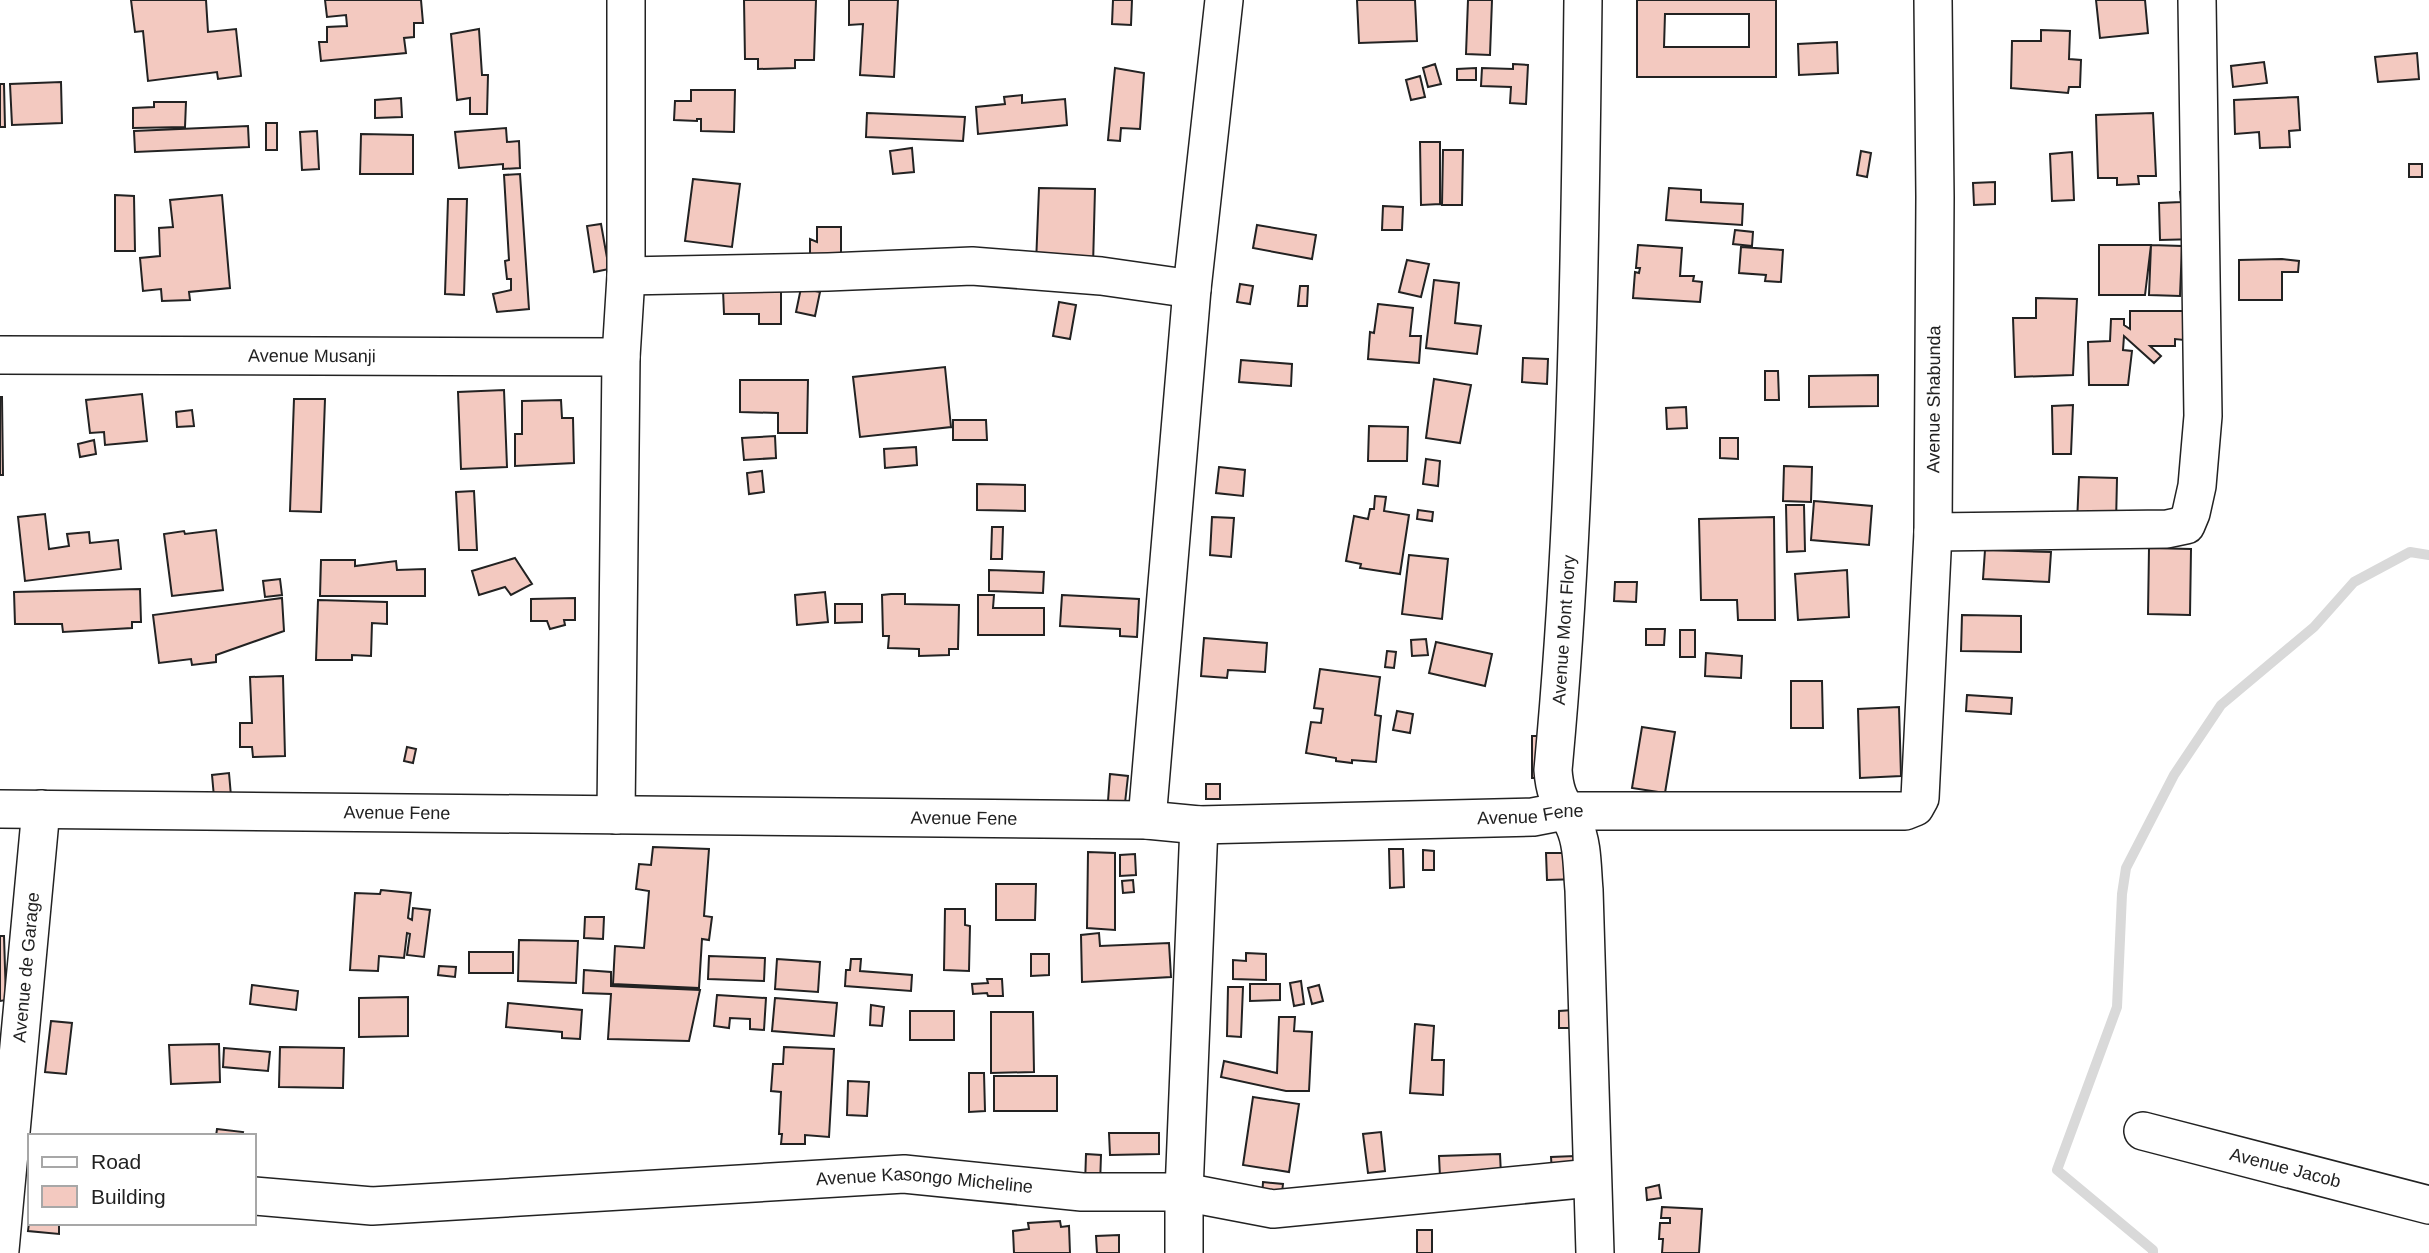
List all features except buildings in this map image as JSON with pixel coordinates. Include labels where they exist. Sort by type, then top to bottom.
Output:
[{"type":"street","points":[[616,815],[621,357],[626,276],[626,0]]},
{"type":"street","points":[[1147,820],[1192,289],[1224,0]]},
{"type":"street","name":"Avenue Mont Flory","points":[[1583,0],[1580,307],[1565,639],[1553,770],[1554,790],[1574,826],[1580,848],[1584,890],[1595,1253]]},
{"type":"street","name":"Avenue Shabunda","points":[[1920,798],[1933,532],[1933,0]]},
{"type":"street","points":[[1933,532],[2167,529],[2186,525],[2197,486],[2203,416],[2197,0]]},
{"type":"street","points":[[626,276],[972,266],[1101,276],[1192,289]]},
{"type":"street","name":"Avenue Musanji","points":[[0,355],[621,357]]},
{"type":"street","name":"Avenue Fene","points":[[0,809],[1147,820],[1199,825],[1534,817],[1564,811],[1905,811],[1915,807],[1920,798]]},
{"type":"street","name":"Avenue de Garage","points":[[0,1250],[12,1176],[41,809]]},
{"type":"street","points":[[1184,1253],[1184,1192],[1199,825]]},
{"type":"street","name":"Avenue Jacob","points":[[2143,1131],[2429,1205]]},
{"type":"street","name":"Avenue Kasongo Micheline","points":[[256,1196],[372,1206],[904,1174],[1082,1192],[1184,1192],[1256,1207],[1290,1209],[1591,1178]]},
{"type":"waterway","points":[[2153,1253],[2153,1250],[2057,1170],[2117,1007],[2122,894],[2126,868],[2174,775],[2221,705],[2314,627],[2354,582],[2410,552],[2429,555]]}]
